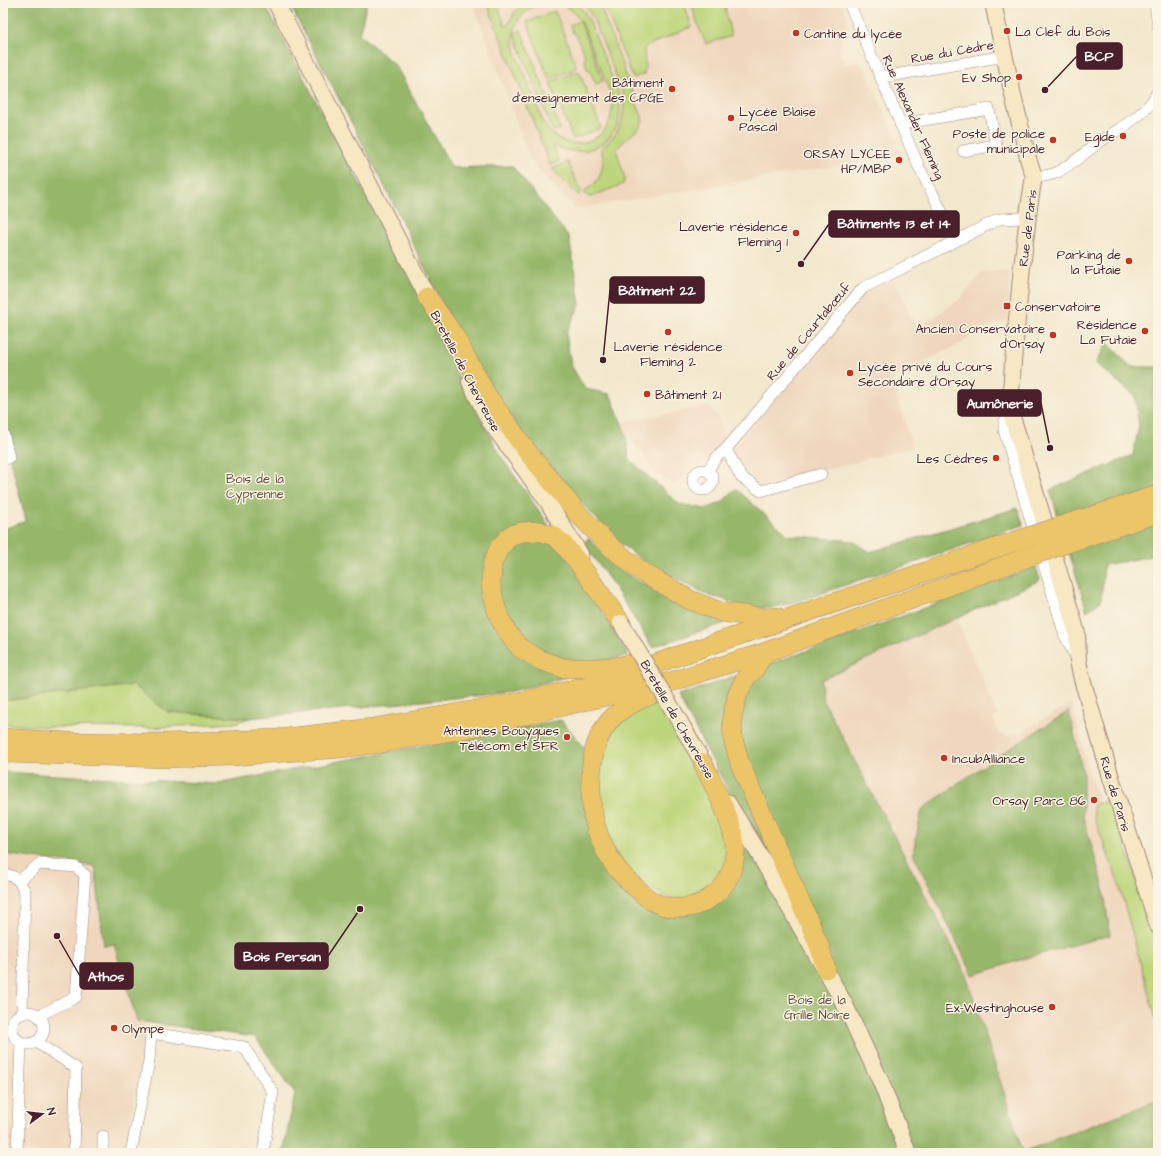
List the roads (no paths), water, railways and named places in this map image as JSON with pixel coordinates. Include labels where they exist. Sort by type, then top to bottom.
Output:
[{"type":"highway","points":[[427,297],[455,337],[486,394],[526,450],[579,515],[612,548],[642,572],[666,587],[690,600],[721,612],[765,618],[799,616]]},
{"type":"highway","points":[[3,753],[165,758],[234,756],[342,748],[382,743],[464,729],[670,682],[766,652],[1028,557],[1073,532],[1158,495]]},
{"type":"highway","points":[[3,738],[69,742],[164,743],[278,739],[373,728],[499,706],[605,683],[666,660],[1022,539],[1073,532],[1158,513]]},
{"type":"highway","points":[[621,622],[578,562],[564,545],[554,536],[539,531],[522,532],[511,535],[499,548],[492,565],[491,586],[496,608],[501,621],[507,632],[520,648],[540,660],[563,668],[602,668],[631,663],[666,660]]},
{"type":"highway","points":[[766,652],[754,670],[747,676],[738,693],[732,717],[733,739],[740,764],[819,945],[826,969]]},
{"type":"highway","points":[[670,682],[658,692],[619,712],[607,724],[600,734],[596,744],[591,777],[592,807],[597,830],[604,848],[614,865],[625,878],[652,901],[666,906],[677,908],[700,904],[722,889],[733,866],[735,850],[734,834],[703,763]]},
{"type":"main road","name":"Bretelle de Chevreuse","points":[[276,3],[489,420],[546,499],[621,622],[826,969],[844,1003],[881,1082],[908,1153]]},
{"type":"main road","points":[[993,3],[1013,95],[1029,162],[1034,176]]},
{"type":"main road","name":"Rue de Paris","points":[[1034,176],[1022,267],[1010,410],[1077,633],[1078,661],[1082,679],[1112,781],[1158,926]]},
{"type":"street","name":"Rue Alexander Fleming","points":[[849,3],[919,167],[951,230],[953,242]]},
{"type":"street","points":[[1155,3],[1158,26]]},
{"type":"street","name":"Rue du Cèdre","points":[[880,76],[889,76],[1005,56]]},
{"type":"street","name":"Rue de Paris","points":[[1034,176],[1047,177],[1058,172],[1139,115],[1158,91]]},
{"type":"street","points":[[900,124],[989,109],[996,145],[963,152]]},
{"type":"street","name":"Rue de Courtabœuf","points":[[708,470],[716,458],[726,449],[863,288],[999,219],[1023,218]]},
{"type":"street","points":[[3,433],[9,457],[3,460]]},
{"type":"street","points":[[726,449],[741,477],[760,491],[821,474]]},
{"type":"street","points":[[19,881],[39,864],[76,867],[85,875],[76,997],[38,1016]]},
{"type":"street","points":[[3,874],[10,875],[19,881],[24,892],[22,1014]]},
{"type":"street","points":[[28,1012],[38,1016],[44,1024],[43,1034],[36,1042],[31,1044],[26,1044],[17,1039],[8,1026],[18,1016],[28,1012]]},
{"type":"street","points":[[131,1153],[148,1061],[151,1033],[244,1048],[273,1092],[263,1153]]},
{"type":"street","points":[[17,1153],[21,1042]]},
{"type":"street","points":[[36,1042],[76,1068],[74,1153]]},
{"type":"street","points":[[103,1153],[104,1136]]},
{"type":"place","name":"La Clef du Bois","points":[[1007,31]]},
{"type":"place","name":"Cantine du lycée","points":[[796,33]]},
{"type":"place","name":"Ev Shop","points":[[1019,77]]},
{"type":"place","name":"Bâtiment d'enseignement des CPGE","points":[[672,89]]},
{"type":"place","name":"BCP","points":[[1045,90]]},
{"type":"place","name":"Lycée Blaise Pascal","points":[[731,118]]},
{"type":"place","name":"Egide","points":[[1123,136]]},
{"type":"place","name":"Poste de police municipale","points":[[1053,140]]},
{"type":"place","name":"ORSAY LYCEE HP/MBP","points":[[899,160]]},
{"type":"place","name":"Laverie résidence Fleming 1","points":[[796,233]]},
{"type":"place","name":"Parking de la Futaie","points":[[1129,261]]},
{"type":"place","name":"Bâtiments 13 et 14","points":[[801,264]]},
{"type":"place","name":"Conservatoire","points":[[1007,306]]},
{"type":"place","name":"Résidence La Futaie","points":[[1145,331]]},
{"type":"place","name":"Laverie résidence Fleming 2","points":[[668,332]]},
{"type":"place","name":"Ancien Conservatoire d'Orsay","points":[[1053,335]]},
{"type":"place","name":"Bâtiment 22","points":[[603,360]]},
{"type":"place","name":"Lycée privé du Cours Secondaire d'Orsay","points":[[850,373]]},
{"type":"place","name":"Bâtiment 21","points":[[647,394]]},
{"type":"place","name":"Aumônerie","points":[[1050,448]]},
{"type":"place","name":"Les Cèdres","points":[[996,458]]},
{"type":"place","name":"Antennes Bouygues Télécom et SFR","points":[[567,737]]},
{"type":"place","name":"IncubAlliance","points":[[944,758]]},
{"type":"place","name":"Orsay Parc 86","points":[[1094,800]]},
{"type":"place","name":"Bois Persan","points":[[360,909]]},
{"type":"place","name":"Athos","points":[[57,936]]},
{"type":"place","name":"Ex-Westinghouse","points":[[1052,1007]]},
{"type":"place","name":"Olympe","points":[[114,1028]]},
{"type":"park label","name":"Bois de la Cyprenne","points":[[255,486]]},
{"type":"park label","name":"Bois de la Grille Noire","points":[[817,1006]]}]
